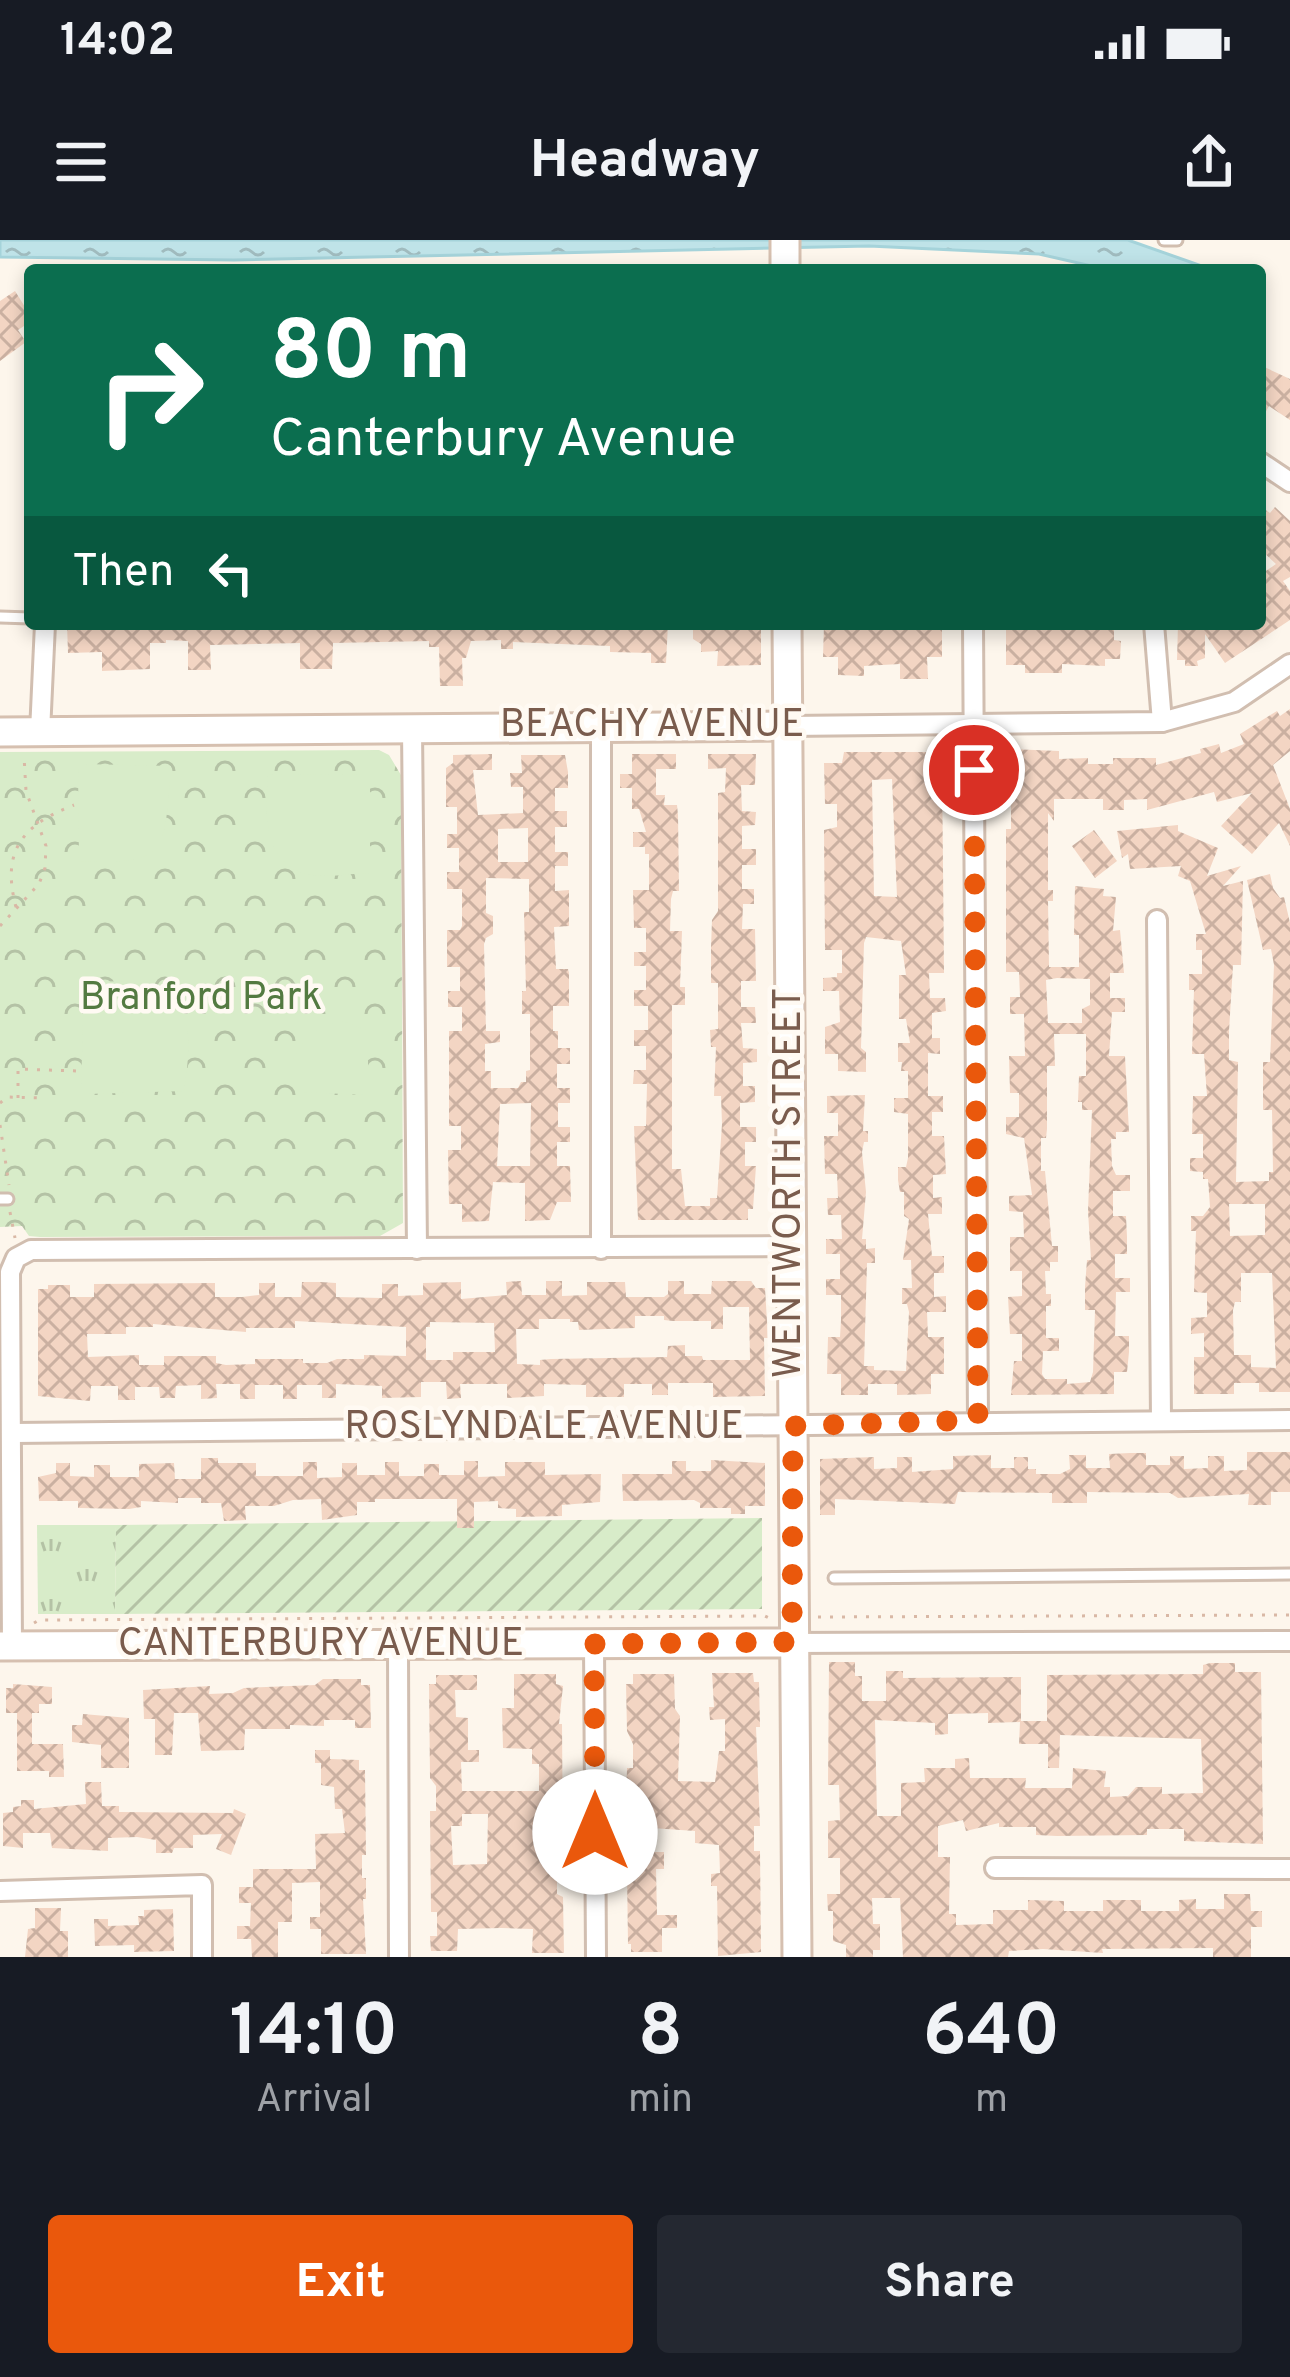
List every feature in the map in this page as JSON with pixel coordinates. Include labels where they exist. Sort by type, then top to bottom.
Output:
[{"type":"street","points":[[32,741],[44,630]]},
{"type":"street","name":"WENTWORTH STREET","points":[[787,630],[797,1957]]},
{"type":"street","points":[[973,630],[978,1420]]},
{"type":"street","points":[[1154,630],[1162,722]]},
{"type":"street","name":"BEACHY AVENUE","points":[[0,732],[32,741],[412,728],[1162,722],[1234,702],[1290,664]]},
{"type":"street","points":[[601,725],[601,1249]]},
{"type":"street","points":[[412,728],[416,1249]]},
{"type":"street","points":[[1157,920],[1161,1420]]},
{"type":"street","points":[[14,1640],[10,1272],[16,1258],[32,1250],[789,1246]]},
{"type":"street","name":"ROSLYNDALE AVENUE","points":[[14,1432],[1290,1420]]},
{"type":"street","name":"CANTERBURY AVENUE","points":[[14,1640],[594,1644],[792,1628],[1290,1641]]},
{"type":"street","points":[[594,1644],[596,1957]]},
{"type":"street","points":[[398,1646],[400,1957]]},
{"type":"street","points":[[995,1868],[1290,1868]]},
{"type":"street","points":[[0,1891],[202,1885],[202,1957]]},
{"type":"lane","points":[[1165,240],[1177,240]]},
{"type":"lane","points":[[834,1578],[1290,1574]]},
{"type":"path","points":[[0,926],[39,884],[45,868],[46,846],[26,790],[32,741]]},
{"type":"path","points":[[16,909],[8,875],[28,829],[74,805]]},
{"type":"path","points":[[18,1097],[18,1069],[78,1071]]},
{"type":"path","points":[[0,1103],[7,1097],[42,1098]]},
{"type":"path","points":[[0,1125],[10,1172],[4,1199],[16,1258]]},
{"type":"path","points":[[14,1640],[39,1620],[765,1616],[792,1628],[819,1616],[1290,1615]]},
{"type":"green space","name":"Branford Park","points":[[379,750],[389,755],[401,775],[403,1223],[380,1236],[40,1237],[29,1236],[22,1226],[0,1227],[0,752]]},
{"type":"green space","points":[[82,764],[171,766],[163,834],[146,855],[109,862],[79,861],[78,768]]},
{"type":"green space","points":[[268,774],[361,775],[370,784],[370,873],[313,875],[284,862],[267,821]]},
{"type":"green space","points":[[131,981],[168,997],[185,1020],[184,1091],[87,1094],[81,1089],[84,982]]},
{"type":"green space","points":[[340,1020],[368,1031],[368,1092],[304,1092],[293,1059],[308,1034]]},
{"type":"green space","points":[[762,1518],[762,1609],[115,1614],[116,1525]]},
{"type":"green space","points":[[37,1525],[116,1525],[115,1614],[38,1614]]},
{"type":"water","points":[[0,240],[1128,240],[1196,264],[1083,264],[1039,254],[869,246],[234,260],[0,257]]},
{"type":"building","points":[[15,291],[24,305],[24,326],[18,330],[24,343],[0,361],[0,301]]},
{"type":"building","points":[[1266,368],[1290,379],[1290,420],[1269,406],[1266,411]]},
{"type":"building","points":[[1275,507],[1290,521],[1290,577],[1283,581],[1290,591],[1290,620],[1225,663],[1205,634],[1205,658],[1197,661],[1198,666],[1177,660],[1178,630],[1266,630],[1266,571],[1276,564],[1266,555],[1266,510],[1270,513]]},
{"type":"building","points":[[67,630],[668,630],[666,663],[651,663],[651,653],[610,652],[610,646],[513,642],[513,649],[501,649],[501,640],[471,641],[462,658],[463,686],[440,686],[439,647],[429,647],[429,641],[333,643],[332,669],[300,669],[300,643],[210,645],[211,670],[188,670],[188,641],[150,643],[150,669],[102,671],[102,652],[68,653]]},
{"type":"building","points":[[693,630],[761,630],[761,665],[717,666],[718,651],[701,652],[701,644],[693,639]]},
{"type":"building","points":[[824,630],[942,630],[942,657],[927,657],[928,679],[900,679],[900,664],[864,666],[864,676],[838,675],[838,657],[823,657]]},
{"type":"building","points":[[1006,630],[1114,630],[1114,640],[1121,641],[1120,659],[1105,659],[1105,666],[1062,664],[1062,673],[1025,673],[1025,665],[1006,665]]},
{"type":"building","points":[[1290,709],[1290,751],[1273,765],[1290,809],[1290,846],[1279,823],[1252,854],[1221,826],[1252,793],[1217,802],[1214,792],[1147,810],[1147,799],[1124,800],[1124,810],[1103,810],[1103,799],[1054,799],[1054,821],[1048,813],[1048,890],[1053,890],[1053,901],[1048,901],[1049,967],[1079,967],[1075,886],[1104,889],[1103,896],[1116,897],[1113,931],[1120,930],[1124,973],[1110,973],[1110,998],[1125,998],[1125,1012],[1112,1012],[1109,1056],[1125,1056],[1129,1132],[1116,1132],[1116,1139],[1111,1139],[1112,1166],[1116,1175],[1130,1175],[1130,1191],[1113,1191],[1113,1216],[1126,1216],[1127,1237],[1127,1254],[1115,1254],[1115,1278],[1130,1278],[1130,1292],[1116,1292],[1115,1336],[1129,1336],[1129,1352],[1127,1372],[1114,1372],[1114,1394],[1011,1395],[1014,1361],[1022,1361],[1022,1334],[1010,1334],[1008,1297],[1022,1296],[1022,1271],[1010,1271],[1010,1237],[1024,1237],[1023,1212],[1009,1211],[1009,1196],[1032,1195],[1024,1138],[1006,1134],[1006,1117],[1019,1117],[1019,1093],[1010,1093],[1009,1056],[1025,1056],[1024,1014],[1010,1014],[1010,997],[1020,997],[1019,972],[1006,972],[1006,829],[1011,829],[1007,749],[1059,751],[1059,759],[1088,758],[1088,764],[1113,764],[1113,758],[1156,758],[1156,765],[1219,744],[1221,753],[1244,744],[1240,734],[1277,711],[1280,716]],"holes":[[[1090,979],[1090,1005],[1082,1009],[1082,1023],[1048,1023],[1046,980]],[[1054,1034],[1086,1034],[1086,1076],[1079,1076],[1078,1102],[1082,1110],[1092,1110],[1091,1260],[1087,1260],[1085,1310],[1095,1310],[1093,1372],[1090,1382],[1067,1384],[1067,1379],[1045,1379],[1042,1374],[1043,1351],[1059,1351],[1059,1338],[1046,1338],[1046,1306],[1051,1306],[1051,1294],[1046,1294],[1045,1271],[1050,1271],[1050,1262],[1058,1262],[1058,1246],[1052,1246],[1045,1171],[1041,1171],[1047,1066],[1055,1066]]]},
{"type":"building","points":[[844,752],[930,752],[931,763],[942,762],[944,973],[929,973],[930,998],[945,998],[946,1011],[932,1013],[932,1038],[940,1038],[940,1054],[928,1053],[928,1096],[943,1096],[943,1112],[932,1112],[932,1136],[944,1136],[946,1174],[933,1175],[933,1198],[942,1197],[942,1214],[928,1214],[932,1256],[944,1256],[944,1273],[934,1273],[934,1297],[946,1296],[946,1312],[927,1312],[928,1337],[944,1337],[944,1374],[931,1374],[931,1394],[897,1395],[897,1384],[868,1384],[868,1395],[841,1395],[841,1374],[827,1374],[828,1337],[840,1337],[841,1295],[826,1295],[826,1279],[840,1279],[840,1254],[826,1254],[826,1239],[842,1239],[841,1215],[828,1215],[827,1198],[838,1198],[837,1174],[825,1174],[824,1136],[838,1136],[838,1113],[827,1113],[827,1096],[865,1095],[863,1131],[868,1131],[868,1142],[862,1152],[866,1192],[862,1239],[866,1239],[866,1249],[875,1248],[875,1263],[867,1263],[864,1366],[906,1371],[909,1312],[907,1304],[902,1304],[902,1288],[912,1288],[911,1260],[903,1260],[909,1219],[904,1216],[904,1192],[898,1180],[898,1167],[906,1167],[908,1158],[908,1114],[894,1112],[894,1098],[908,1098],[908,1071],[901,1071],[902,1062],[898,1062],[898,1043],[910,1043],[906,1019],[899,1019],[899,975],[906,975],[901,941],[866,937],[864,943],[861,1048],[866,1052],[866,1072],[838,1071],[838,1054],[825,1054],[825,1027],[840,1022],[839,991],[823,991],[823,978],[842,973],[842,950],[825,950],[824,830],[837,827],[837,804],[825,804],[824,763],[842,763]],"holes":[[[892,779],[897,897],[874,896],[872,780]]]},
{"type":"building","points":[[492,754],[492,770],[473,770],[478,815],[523,813],[523,787],[511,787],[510,773],[522,773],[521,755],[565,755],[568,788],[555,788],[555,811],[567,811],[567,827],[555,827],[555,852],[568,852],[568,866],[555,866],[555,891],[569,890],[569,926],[554,927],[556,969],[569,973],[569,1006],[553,1006],[553,1031],[558,1031],[558,1048],[570,1048],[570,1064],[557,1064],[557,1088],[570,1088],[570,1103],[558,1103],[558,1127],[570,1127],[570,1142],[557,1142],[557,1166],[570,1166],[571,1202],[557,1202],[550,1220],[525,1221],[525,1183],[493,1182],[489,1221],[462,1222],[462,1204],[449,1204],[448,1150],[461,1150],[461,1126],[449,1126],[449,1031],[462,1031],[462,1007],[448,1007],[448,991],[460,991],[460,967],[447,967],[447,930],[462,926],[462,889],[447,889],[447,872],[459,872],[459,848],[447,848],[447,834],[457,834],[457,807],[446,807],[446,768],[453,763],[453,755]],"holes":[[[528,828],[528,862],[498,862],[498,829]],[[486,878],[529,879],[522,1014],[530,1014],[530,1070],[518,1088],[491,1088],[491,1071],[485,1071],[485,1044],[500,1042],[500,1031],[486,1031],[484,944],[493,934],[493,916],[486,913]],[[531,1103],[530,1166],[497,1166],[500,1104]]]},
{"type":"building","points":[[632,754],[676,754],[676,769],[656,769],[656,795],[665,795],[664,805],[677,805],[679,891],[673,891],[671,899],[670,931],[682,931],[680,987],[685,987],[685,1005],[672,1005],[672,1169],[681,1169],[685,1206],[710,1206],[710,1198],[717,1198],[722,1124],[721,1096],[714,1096],[716,1047],[711,1047],[710,1030],[718,1029],[718,983],[711,983],[711,947],[712,920],[718,911],[718,793],[725,792],[726,768],[708,769],[708,754],[756,754],[755,785],[741,785],[742,811],[756,812],[755,825],[742,826],[742,849],[756,849],[756,865],[742,865],[742,889],[754,889],[754,904],[743,904],[742,929],[755,929],[756,981],[741,981],[741,1007],[755,1007],[756,1023],[741,1023],[743,1048],[757,1049],[757,1062],[743,1063],[743,1086],[755,1086],[755,1102],[740,1103],[740,1127],[756,1127],[756,1142],[745,1142],[745,1166],[756,1166],[748,1220],[638,1220],[634,1126],[646,1126],[647,1084],[633,1084],[634,1070],[646,1070],[646,1046],[634,1046],[634,1030],[648,1030],[648,1006],[634,1006],[634,990],[646,990],[646,966],[634,966],[634,952],[646,952],[646,928],[634,928],[633,890],[649,890],[649,854],[645,847],[633,847],[633,832],[646,832],[639,809],[632,809],[632,788],[620,788],[620,774],[632,774]]},
{"type":"building","points":[[1178,825],[1178,831],[1218,848],[1207,876],[1241,866],[1223,886],[1243,881],[1241,965],[1233,965],[1229,1031],[1229,1060],[1238,1062],[1236,1182],[1269,1181],[1269,1172],[1273,1172],[1272,1110],[1263,1110],[1263,1062],[1270,1062],[1274,965],[1271,949],[1263,950],[1247,880],[1270,874],[1273,888],[1284,897],[1290,923],[1290,1392],[1259,1392],[1259,1383],[1234,1383],[1234,1394],[1194,1394],[1194,1357],[1204,1357],[1204,1333],[1191,1334],[1191,1318],[1207,1317],[1207,1293],[1194,1292],[1196,1231],[1191,1231],[1191,1216],[1203,1216],[1210,1207],[1208,1179],[1203,1179],[1203,1172],[1190,1171],[1190,1158],[1203,1158],[1203,1134],[1192,1134],[1193,1096],[1207,1096],[1204,1054],[1192,1054],[1194,990],[1189,990],[1189,974],[1202,974],[1196,934],[1206,934],[1190,881],[1178,876],[1181,866],[1130,869],[1128,854],[1122,858],[1117,831]],"holes":[[[1229,1204],[1265,1204],[1265,1235],[1230,1236]],[[1241,1273],[1272,1273],[1276,1368],[1251,1367],[1251,1355],[1234,1355],[1233,1310],[1235,1302],[1241,1302]]]},
{"type":"building","points":[[1094,830],[1117,861],[1095,878],[1072,846]]},
{"type":"building","points":[[521,1281],[522,1295],[546,1295],[546,1281],[562,1281],[562,1296],[587,1295],[587,1282],[625,1282],[626,1297],[664,1297],[668,1281],[684,1281],[684,1294],[711,1294],[712,1281],[751,1281],[756,1288],[765,1288],[765,1396],[713,1397],[713,1383],[668,1383],[668,1395],[652,1395],[652,1384],[624,1384],[624,1397],[586,1397],[586,1385],[544,1384],[544,1396],[507,1398],[507,1384],[460,1384],[461,1398],[447,1399],[446,1382],[421,1382],[421,1397],[382,1398],[382,1386],[336,1384],[336,1398],[322,1398],[322,1385],[297,1385],[297,1399],[283,1399],[283,1385],[255,1385],[255,1399],[240,1399],[240,1384],[216,1384],[217,1398],[201,1399],[201,1385],[176,1386],[175,1398],[160,1398],[159,1387],[135,1387],[135,1400],[118,1400],[118,1386],[91,1386],[90,1401],[38,1396],[38,1289],[48,1289],[48,1285],[70,1285],[70,1297],[94,1297],[94,1284],[215,1283],[215,1297],[242,1297],[259,1295],[259,1283],[275,1283],[275,1297],[301,1297],[302,1282],[320,1282],[336,1283],[336,1297],[382,1298],[382,1284],[398,1284],[398,1296],[423,1295],[423,1283],[461,1282],[461,1299],[507,1295],[506,1282]],"holes":[[[723,1307],[749,1307],[750,1360],[685,1356],[685,1345],[668,1346],[667,1357],[517,1364],[516,1329],[539,1329],[539,1319],[570,1319],[578,1322],[579,1330],[635,1328],[635,1316],[664,1316],[673,1321],[711,1321],[711,1329],[723,1329]],[[295,1321],[406,1327],[406,1356],[364,1355],[364,1359],[327,1363],[255,1359],[255,1364],[226,1365],[216,1363],[216,1356],[164,1356],[164,1365],[139,1365],[139,1355],[88,1357],[87,1334],[126,1334],[126,1327],[153,1324],[246,1332],[246,1328],[295,1328]],[[430,1322],[494,1323],[495,1352],[453,1352],[453,1360],[426,1360],[426,1327]]]},
{"type":"building","points":[[1247,1452],[1290,1452],[1290,1492],[1271,1492],[1271,1505],[1248,1505],[1249,1494],[1178,1498],[1170,1493],[1087,1492],[1087,1503],[1052,1503],[1052,1493],[958,1492],[955,1504],[835,1499],[835,1515],[820,1515],[820,1459],[874,1457],[874,1469],[897,1468],[897,1457],[912,1457],[912,1472],[953,1469],[953,1456],[991,1455],[991,1468],[1014,1468],[1014,1457],[1028,1457],[1028,1469],[1036,1469],[1036,1474],[1060,1474],[1070,1469],[1069,1455],[1086,1455],[1086,1468],[1110,1468],[1109,1454],[1130,1453],[1146,1453],[1146,1465],[1170,1465],[1170,1456],[1184,1456],[1184,1469],[1208,1468],[1208,1456],[1224,1456],[1224,1471],[1247,1470]]},
{"type":"building","points":[[201,1458],[256,1463],[256,1476],[303,1476],[303,1462],[317,1462],[317,1478],[342,1477],[342,1463],[357,1463],[357,1475],[385,1475],[385,1462],[399,1462],[399,1476],[424,1476],[424,1464],[439,1464],[439,1475],[464,1475],[464,1461],[478,1461],[478,1477],[505,1476],[505,1462],[545,1462],[545,1475],[601,1474],[600,1502],[562,1505],[562,1516],[516,1517],[516,1509],[498,1508],[498,1501],[474,1502],[474,1528],[457,1528],[457,1499],[375,1499],[357,1502],[357,1515],[322,1520],[321,1499],[293,1500],[245,1506],[246,1520],[224,1521],[221,1503],[201,1503],[201,1498],[178,1498],[178,1503],[141,1501],[141,1507],[129,1509],[39,1501],[38,1477],[56,1473],[56,1463],[70,1463],[70,1476],[94,1477],[94,1465],[110,1465],[110,1477],[139,1477],[139,1464],[174,1463],[175,1479],[201,1479]]},
{"type":"building","points":[[711,1460],[765,1463],[765,1506],[745,1506],[745,1514],[731,1514],[731,1508],[700,1508],[694,1500],[623,1501],[622,1474],[672,1474],[672,1461],[686,1461],[686,1471],[711,1471]]},
{"type":"building","points":[[829,1662],[855,1662],[855,1676],[862,1676],[862,1701],[886,1701],[886,1671],[903,1671],[903,1678],[1021,1677],[1021,1721],[1047,1721],[1047,1675],[1203,1674],[1203,1665],[1235,1663],[1235,1672],[1261,1672],[1263,1844],[1184,1841],[1184,1829],[1147,1829],[1147,1835],[1057,1836],[1036,1835],[1036,1827],[999,1827],[999,1823],[966,1831],[963,1820],[938,1826],[938,1857],[950,1857],[949,1914],[956,1914],[956,1925],[993,1924],[993,1910],[1028,1910],[1028,1900],[1064,1901],[1064,1911],[1103,1911],[1103,1900],[1141,1900],[1141,1911],[1179,1911],[1179,1900],[1196,1899],[1196,1909],[1224,1909],[1224,1894],[1250,1894],[1251,1911],[1262,1911],[1262,1927],[1251,1927],[1251,1957],[1213,1957],[1213,1948],[1102,1949],[1103,1953],[1043,1949],[1009,1951],[1008,1957],[903,1957],[900,1898],[872,1898],[873,1924],[880,1924],[880,1950],[873,1950],[873,1957],[846,1957],[846,1945],[833,1941],[833,1911],[828,1911],[827,1894],[840,1894],[840,1858],[828,1858],[828,1821],[840,1820],[839,1785],[828,1785]],"holes":[[[988,1713],[988,1723],[1020,1722],[1019,1744],[1048,1744],[1048,1768],[1059,1768],[1060,1735],[1201,1739],[1203,1793],[1162,1794],[1162,1787],[1136,1787],[1128,1796],[1110,1797],[1110,1787],[1104,1787],[1106,1771],[1073,1768],[1072,1788],[1025,1788],[1026,1778],[970,1778],[969,1758],[955,1759],[955,1768],[924,1768],[925,1782],[901,1783],[901,1816],[877,1816],[875,1720],[935,1723],[935,1735],[948,1734],[948,1714]]]},
{"type":"building","points":[[712,1673],[753,1673],[754,1682],[759,1682],[760,1826],[754,1826],[754,1851],[760,1851],[761,1952],[718,1956],[717,1886],[711,1886],[711,1874],[720,1873],[719,1845],[695,1843],[695,1831],[652,1828],[652,1852],[664,1852],[664,1869],[656,1869],[657,1915],[677,1915],[677,1928],[662,1928],[662,1952],[631,1952],[626,1801],[633,1744],[627,1731],[626,1684],[633,1684],[633,1674],[674,1674],[675,1709],[680,1716],[678,1781],[715,1782],[719,1751],[725,1751],[725,1719],[710,1720]]},
{"type":"building","points":[[514,1674],[556,1674],[556,1684],[563,1686],[559,1724],[563,1853],[559,1853],[557,1894],[563,1897],[564,1953],[532,1953],[533,1929],[501,1928],[458,1929],[457,1951],[431,1951],[430,1936],[437,1936],[437,1912],[431,1912],[430,1811],[436,1811],[436,1786],[430,1778],[429,1684],[436,1684],[436,1675],[477,1675],[477,1690],[455,1690],[456,1717],[468,1718],[468,1750],[479,1750],[479,1762],[461,1762],[462,1791],[539,1791],[539,1764],[532,1764],[532,1749],[503,1748],[502,1708],[514,1708]],"holes":[[[462,1814],[488,1814],[487,1864],[453,1865],[451,1826],[462,1826]]]},
{"type":"building","points":[[323,1679],[361,1679],[361,1685],[370,1685],[371,1728],[355,1728],[355,1720],[324,1720],[324,1726],[245,1729],[244,1750],[201,1751],[198,1713],[174,1713],[172,1755],[155,1755],[155,1719],[144,1719],[143,1690],[210,1686],[209,1694],[233,1693],[244,1688],[315,1685]]},
{"type":"building","points":[[13,1684],[52,1687],[52,1704],[39,1704],[39,1713],[32,1713],[32,1744],[63,1744],[64,1777],[49,1777],[49,1771],[17,1771],[17,1713],[6,1713],[6,1688]]},
{"type":"building","points":[[83,1714],[129,1718],[129,1768],[101,1768],[101,1745],[72,1742],[72,1725],[82,1725]]},
{"type":"building","points":[[315,1750],[330,1750],[330,1759],[359,1760],[359,1770],[365,1770],[366,1954],[321,1954],[321,1929],[310,1929],[310,1917],[320,1917],[320,1882],[292,1883],[292,1922],[278,1922],[278,1957],[252,1957],[251,1939],[237,1939],[237,1926],[250,1926],[251,1903],[239,1903],[239,1887],[253,1887],[253,1869],[316,1869],[315,1834],[345,1833],[342,1809],[335,1809],[334,1787],[321,1785],[321,1763],[315,1763]]},
{"type":"building","points":[[85,1782],[101,1782],[102,1806],[119,1806],[119,1812],[233,1813],[234,1809],[246,1814],[231,1855],[216,1849],[222,1834],[193,1835],[193,1848],[174,1848],[172,1853],[156,1853],[156,1840],[137,1837],[108,1838],[108,1851],[52,1848],[50,1833],[23,1833],[23,1848],[3,1846],[3,1813],[13,1812],[21,1800],[34,1800],[34,1809],[86,1804]]},
{"type":"building","points":[[35,1908],[61,1908],[60,1931],[68,1931],[68,1957],[25,1957],[28,1929],[35,1928]]},
{"type":"building","points":[[173,1909],[174,1951],[95,1946],[94,1919],[108,1919],[108,1926],[139,1925],[138,1916],[144,1916],[144,1910]]},
{"type":"route","points":[[595,1832],[594,1644],[792,1642],[793,1426],[978,1420],[974,770]]}]
